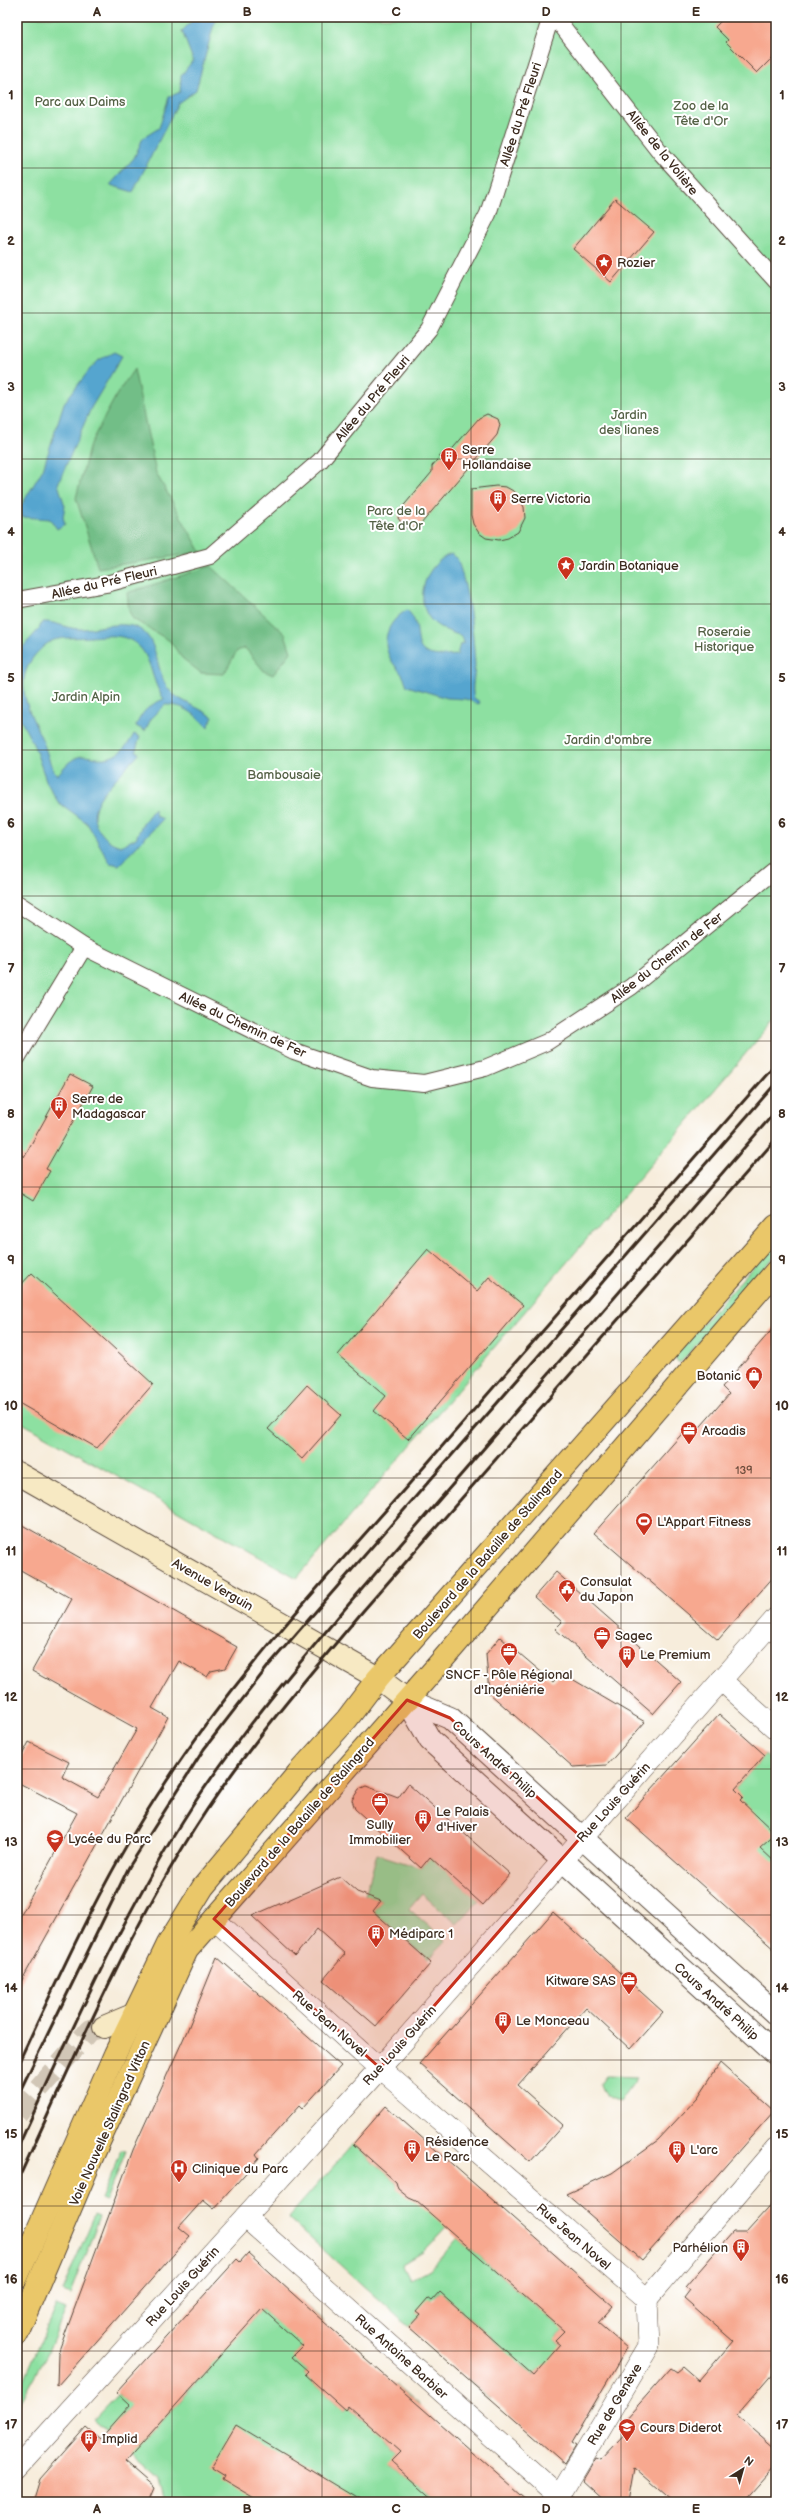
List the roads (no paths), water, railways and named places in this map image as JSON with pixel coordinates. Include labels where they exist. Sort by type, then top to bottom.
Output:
[{"type":"main road","name":"Boulevard de la Bataille de Stalingrad","points":[[203,1887],[299,1772],[347,1719],[378,1678],[776,1226]]},
{"type":"main road","name":"Boulevard de la Bataille de Stalingrad","points":[[214,1919],[407,1700],[776,1271]]},
{"type":"main road","name":"Avenue Verguin","points":[[17,1473],[378,1678],[407,1700]]},
{"type":"main road","name":"Voie Nouvelle Stalingrad Vitton","points":[[17,2277],[115,2054],[168,1944],[203,1887]]},
{"type":"main road","name":"Voie Nouvelle Stalingrad Vitton","points":[[17,2334],[93,2155],[186,1950],[214,1919]]},
{"type":"main road","points":[[104,2027],[135,2014]]},
{"type":"street","name":"Allée du Pré Fleuri","points":[[17,600],[106,584],[210,556],[320,461],[429,329],[488,214],[551,17]]},
{"type":"street","name":"Allée de la Volière","points":[[555,17],[661,154],[776,281]]},
{"type":"street","name":"Allée du Chemin de Fer","points":[[17,903],[84,947],[294,1050],[372,1078],[424,1083],[485,1068],[547,1042],[631,987],[776,869]]},
{"type":"street","points":[[17,1058],[84,947]]},
{"type":"street","name":"Rue Louis Guérin","points":[[17,2468],[380,2068],[581,1837],[776,1618]]},
{"type":"street","points":[[721,1680],[776,1729]]},
{"type":"street","name":"Cours André Philip","points":[[407,1700],[450,1718],[776,2014]]},
{"type":"street","name":"Cours André Philip","points":[[407,1700],[430,1740],[776,2054]]},
{"type":"street","name":"Rue Jean Novel","points":[[214,1919],[380,2068],[647,2299]]},
{"type":"street","points":[[647,2299],[776,2148]]},
{"type":"street","name":"Rue Antoine Barbier","points":[[245,2217],[560,2500]]},
{"type":"street","name":"Rue de Genève","points":[[560,2500],[649,2346],[647,2299]]},
{"type":"water","points":[[196,17],[216,17],[196,90],[178,103],[133,192],[110,185],[134,158],[143,138],[159,128],[169,97],[180,92],[181,76],[193,60],[182,31]]},
{"type":"water","points":[[114,352],[122,356],[91,408],[58,484],[65,506],[63,517],[65,524],[57,529],[50,519],[21,517],[21,506],[43,469],[64,403],[90,369],[99,360]]},
{"type":"water","points":[[451,554],[457,558],[465,584],[472,624],[475,664],[473,694],[474,698],[480,702],[479,704],[465,699],[447,698],[407,686],[402,674],[391,660],[386,645],[386,638],[391,625],[400,614],[407,610],[413,618],[419,643],[422,649],[428,654],[439,656],[457,655],[460,644],[464,643],[462,636],[445,630],[434,623],[426,612],[423,602],[425,582],[429,573],[435,565]]},
{"type":"water","points":[[42,622],[78,629],[125,625],[142,631],[149,638],[152,644],[163,680],[171,692],[213,717],[208,727],[184,708],[165,705],[151,719],[145,731],[136,726],[141,716],[147,709],[164,699],[159,692],[141,648],[130,640],[119,636],[54,640],[42,648],[28,665],[24,685],[25,696],[31,716],[57,775],[69,763],[80,756],[97,758],[109,757],[124,749],[134,734],[140,737],[136,750],[139,754],[103,793],[95,811],[95,820],[99,830],[106,838],[114,844],[121,846],[136,838],[143,823],[154,809],[156,816],[163,819],[119,865],[110,863],[87,823],[58,802],[47,783],[34,746],[17,713],[18,662],[22,648],[39,629]]},
{"type":"tunnel","points":[[17,2113],[90,2030],[104,2027]]},
{"type":"railway","points":[[17,2066],[85,1922],[122,1853],[164,1785],[222,1703],[285,1626],[776,1064]]},
{"type":"railway","points":[[17,2097],[129,1867],[204,1749],[269,1665],[776,1083]]},
{"type":"railway","points":[[17,2149],[57,2061],[121,1930],[193,1805],[229,1753],[288,1677],[349,1604],[776,1111]]},
{"type":"railway","points":[[17,2182],[96,2010],[138,1926],[185,1844],[225,1783],[270,1724],[363,1611],[776,1139]]},
{"type":"place","name":"Rozier","points":[[604,277]]},
{"type":"place","name":"Serre Hollandaise","points":[[449,471]]},
{"type":"place","name":"Serre Victoria","points":[[498,513]]},
{"type":"place","name":"Jardin Botanique","points":[[566,580]]},
{"type":"place","name":"Serre de Madagascar","points":[[59,1120]]},
{"type":"place","name":"Botanic","points":[[754,1390]]},
{"type":"place","name":"Arcadis","points":[[689,1445]]},
{"type":"place","name":"L'Appart Fitness","points":[[644,1536]]},
{"type":"place","name":"Consulat du Japon","points":[[567,1603]]},
{"type":"place","name":"Sagec","points":[[602,1650]]},
{"type":"place","name":"SNCF - Pôle Régional d'Ingéniérie","points":[[509,1666]]},
{"type":"place","name":"Le Premium","points":[[627,1669]]},
{"type":"place","name":"Sully Immobilier","points":[[380,1816]]},
{"type":"place","name":"Le Palais d'Hiver","points":[[423,1833]]},
{"type":"place","name":"Lycée du Parc","points":[[55,1853]]},
{"type":"place","name":"Médiparc 1","points":[[376,1948]]},
{"type":"place","name":"Kitware SAS","points":[[629,1995]]},
{"type":"place","name":"Le Monceau","points":[[503,2035]]},
{"type":"place","name":"Résidence Le Parc","points":[[412,2163]]},
{"type":"place","name":"L'arc","points":[[677,2164]]},
{"type":"place","name":"Clinique du Parc","points":[[179,2183]]},
{"type":"place","name":"Parhélion","points":[[741,2262]]},
{"type":"place","name":"Cours Diderot","points":[[627,2442]]},
{"type":"place","name":"Implid","points":[[89,2453]]},
{"type":"park label","name":"Parc aux Daims","points":[[80,101]]},
{"type":"park label","name":"Zoo de la Tête d'Or","points":[[701,112]]},
{"type":"park label","name":"Jardin des lianes","points":[[629,422]]},
{"type":"park label","name":"Parc de la Tête d'Or","points":[[396,518]]},
{"type":"park label","name":"Roseraie Historique","points":[[724,638]]},
{"type":"park label","name":"Jardin Alpin","points":[[86,696]]},
{"type":"park label","name":"Jardin d'ombre","points":[[608,739]]},
{"type":"park label","name":"Bambousaie","points":[[284,774]]}]
